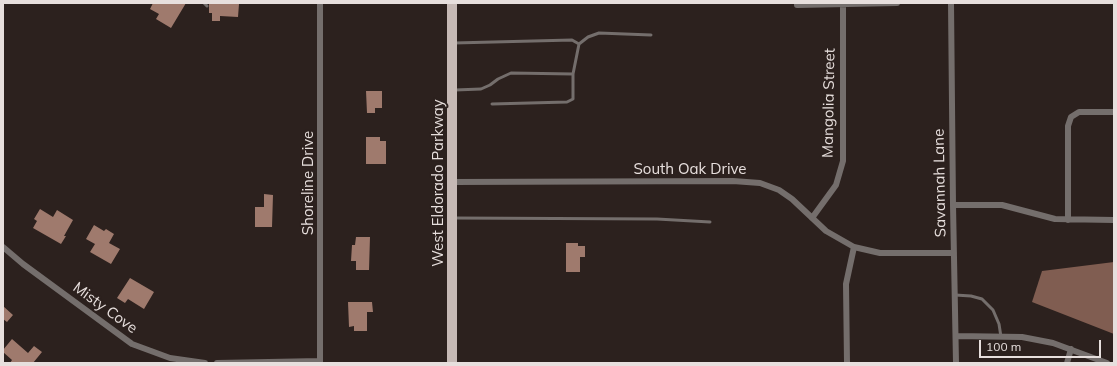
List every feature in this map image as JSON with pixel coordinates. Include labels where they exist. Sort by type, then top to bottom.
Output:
[{"type":"main road","name":"West Eldorado Parkway","points":[[452,3],[452,363]]},
{"type":"street","name":"Shoreline Drive","points":[[320,3],[320,362]]},
{"type":"street","points":[[797,4],[898,3]]},
{"type":"street","name":"Savannah Lane","points":[[951,3],[956,363]]},
{"type":"street","name":"Mangolia Street","points":[[812,218],[836,185],[843,161],[843,4]]},
{"type":"street","points":[[1068,220],[1068,126],[1071,116],[1079,112],[1114,112]]},
{"type":"street","name":"South Oak Drive","points":[[453,182],[740,181],[760,183],[779,190],[792,199],[826,231],[854,247],[880,254],[954,253]]},
{"type":"street","points":[[953,205],[1002,205],[1055,219],[1114,220]]},
{"type":"street","name":"Misty Cove","points":[[3,247],[23,264],[132,344],[170,358],[205,363]]},
{"type":"street","points":[[847,363],[846,284],[854,247]]},
{"type":"street","points":[[956,336],[1022,337],[1053,343],[1107,363]]},
{"type":"street","points":[[1067,363],[1071,350]]},
{"type":"street","points":[[218,363],[320,362]]},
{"type":"lane","points":[[492,104],[567,102],[573,99],[573,74],[579,44],[588,36],[599,33],[651,35]]},
{"type":"lane","points":[[453,43],[572,40],[579,44]]},
{"type":"lane","points":[[453,90],[481,89],[490,86],[498,79],[511,73],[573,74]]},
{"type":"lane","points":[[453,218],[657,219],[710,222]]},
{"type":"lane","points":[[955,295],[971,296],[982,299],[993,310],[999,324],[1001,337]]},
{"type":"shaded area","points":[[1114,262],[1114,334],[1032,302],[1042,271]]},
{"type":"building","points":[[153,3],[186,3],[171,28],[156,19],[159,14],[150,9]]},
{"type":"building","points":[[209,3],[239,4],[238,17],[220,16],[220,21],[212,21],[212,13],[209,13]]},
{"type":"building","points":[[366,91],[382,91],[382,108],[375,108],[375,113],[367,113]]},
{"type":"building","points":[[366,137],[380,137],[380,141],[386,141],[386,164],[366,164]]},
{"type":"building","points":[[264,194],[273,195],[272,227],[255,227],[255,207],[264,207]]},
{"type":"building","points":[[40,209],[53,217],[57,210],[73,220],[61,244],[33,228],[37,221],[34,219]]},
{"type":"building","points":[[94,225],[104,231],[106,229],[114,234],[109,243],[120,249],[111,264],[90,252],[95,244],[86,239]]},
{"type":"building","points":[[356,237],[370,237],[369,270],[356,270],[356,261],[351,261],[352,245],[355,245]]},
{"type":"building","points":[[566,243],[578,243],[578,246],[585,246],[585,257],[580,257],[580,272],[566,272]]},
{"type":"building","points":[[130,278],[154,292],[144,309],[128,299],[125,303],[117,298]]},
{"type":"building","points":[[348,302],[372,302],[373,312],[367,312],[367,331],[354,331],[354,326],[349,327]]},
{"type":"building","points":[[3,306],[13,315],[7,322],[3,319]]},
{"type":"building","points":[[12,339],[28,353],[34,346],[42,352],[33,363],[10,363],[12,360],[3,352],[3,350]]}]
